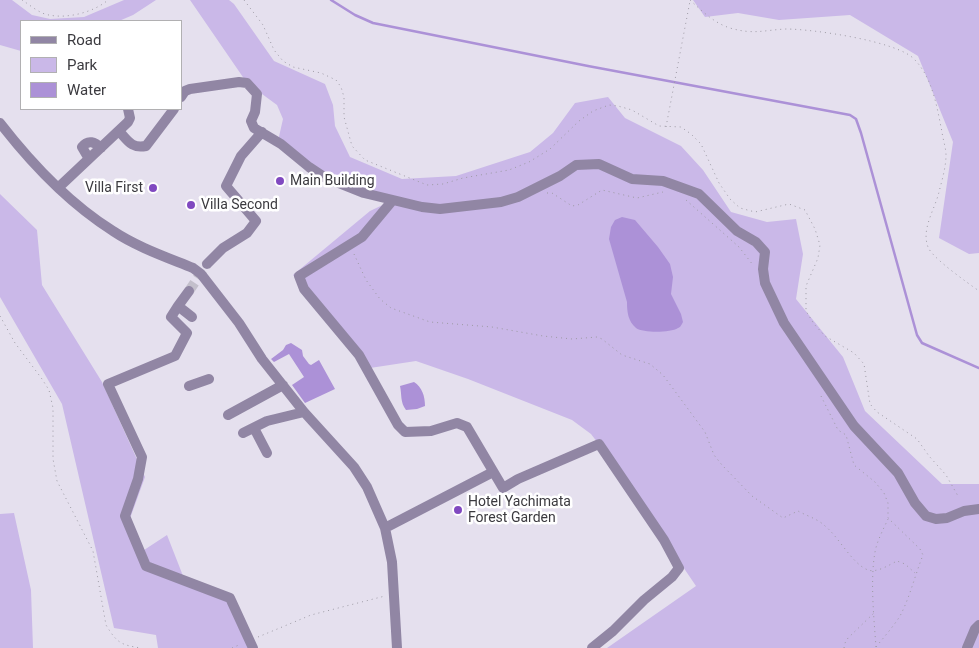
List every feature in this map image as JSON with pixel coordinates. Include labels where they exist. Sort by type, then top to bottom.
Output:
[{"type":"street","points":[[182,96],[190,88],[239,82],[247,83],[257,94],[256,112],[251,121],[254,128],[282,144],[309,168],[346,187],[392,201],[422,207],[440,209],[502,202],[518,197],[560,176],[576,165],[599,164],[632,179],[664,181],[699,194],[737,231],[756,242],[765,252],[763,269],[765,283],[784,323],[854,426],[898,474],[926,516],[936,519],[947,518],[964,511],[979,510]]},
{"type":"street","points":[[59,187],[120,131],[130,118],[128,110]]},
{"type":"street","points":[[120,131],[132,145],[138,148],[146,146],[173,110]]},
{"type":"street","points":[[0,123],[13,140],[82,210],[114,232],[201,274],[239,323],[262,359],[304,412],[354,467],[367,487],[385,528],[392,562],[397,648]]},
{"type":"street","points":[[208,264],[223,248],[247,233],[256,221],[226,186],[241,156],[262,132]]},
{"type":"street","points":[[392,201],[362,237],[299,276],[304,289],[359,355],[398,426],[405,432],[431,431],[457,423],[467,427],[503,488],[518,479],[599,444],[664,540],[679,568],[613,631],[592,648]]},
{"type":"street","points":[[189,292],[171,317],[187,333],[175,356],[108,384],[142,458],[138,479],[125,516],[146,566],[230,598],[253,648]]},
{"type":"street","points":[[178,306],[192,317]]},
{"type":"street","points":[[190,386],[209,379]]},
{"type":"street","points":[[228,415],[283,385]]},
{"type":"street","points":[[243,433],[268,421],[304,412]]},
{"type":"street","points":[[254,428],[267,453]]},
{"type":"street","points":[[385,528],[493,472]]},
{"type":"street","points":[[966,648],[975,629],[979,626]]},
{"type":"path","points":[[22,0],[48,15],[65,16],[102,5],[108,0]]},
{"type":"path","points":[[244,0],[263,25],[274,50],[283,61],[293,67],[322,73],[336,80],[341,87],[344,97],[344,118],[352,146],[366,160],[427,185],[443,184],[463,178],[509,170],[529,162],[550,149],[579,121],[593,111],[609,105],[632,110],[659,126],[681,127],[701,144],[719,183],[730,199],[740,208],[755,212],[790,204],[805,210],[815,229],[820,245],[818,258],[806,286],[806,311],[825,336],[854,353],[864,364],[870,404],[877,412],[917,439],[946,475],[958,496]]},
{"type":"path","points":[[666,127],[690,0]]},
{"type":"path","points":[[690,0],[709,17],[728,28],[752,33],[786,29],[820,31],[903,51],[914,58],[930,84],[937,106],[946,153],[945,168],[939,194],[928,222],[926,239],[928,249],[959,277],[979,291]]},
{"type":"path","points":[[546,192],[552,193],[572,206],[578,205],[602,190],[637,198],[665,191]]},
{"type":"path","points":[[680,194],[740,247],[756,269]]},
{"type":"path","points":[[349,245],[366,280],[380,299],[390,308],[430,322],[500,328],[572,339],[597,337],[622,355],[650,364],[663,375],[705,432],[714,455],[752,496],[783,518],[798,511],[816,520],[825,526],[856,561],[867,570],[874,571],[897,561],[905,564],[916,574]]},
{"type":"path","points":[[0,316],[15,343],[49,390],[53,408],[53,459],[58,481],[93,551],[106,625],[112,636],[123,646],[141,648]]},
{"type":"path","points":[[820,393],[838,430],[846,435],[854,465],[875,482],[884,493],[888,503],[888,518],[876,550],[874,571],[876,648]]},
{"type":"path","points":[[876,648],[899,617],[915,581],[923,554],[888,518]]},
{"type":"path","points":[[257,637],[311,615],[395,594]]},
{"type":"path","points":[[844,648],[848,638],[874,613]]},
{"type":"path","points":[[232,648],[240,644]]},
{"type":"green space","points":[[0,0],[12,0],[32,15],[50,19],[84,17],[124,0],[156,0],[121,20],[20,20],[20,51],[0,45]]},
{"type":"green space","points":[[190,0],[229,0],[234,4],[274,61],[325,84],[333,105],[335,126],[350,157],[402,179],[456,176],[530,152],[553,133],[575,103],[608,97],[625,118],[681,146],[703,170],[731,212],[767,222],[796,219],[803,254],[796,299],[843,357],[865,411],[942,484],[979,484],[979,648],[607,648],[696,586],[607,455],[591,434],[572,420],[468,379],[416,361],[370,368],[293,275],[370,211],[391,201],[318,175],[278,141],[283,119],[277,105],[247,83]]},
{"type":"green space","points":[[693,0],[979,0],[979,253],[969,254],[939,238],[953,142],[918,56],[850,15],[779,20],[738,13],[705,17]]},
{"type":"green space","points":[[0,194],[37,230],[42,285],[102,382],[145,477],[128,524],[141,552],[167,535],[185,581],[230,598],[253,648],[158,648],[156,635],[114,628],[62,404],[0,297]]},
{"type":"green space","points":[[14,513],[31,590],[33,648],[0,648],[0,514]]},
{"type":"water","points":[[622,217],[635,220],[670,264],[673,277],[671,294],[683,322],[679,328],[663,332],[650,332],[639,330],[633,325],[628,313],[627,302],[609,239],[611,227],[615,220]]},
{"type":"water","points":[[291,343],[302,350],[303,356],[309,364],[311,365],[319,360],[335,389],[305,403],[292,385],[304,377],[289,354],[274,362],[271,359],[283,350],[286,345]]},
{"type":"water","points":[[414,382],[422,392],[425,406],[406,410],[402,401],[400,386]]},
{"type":"waterway","points":[[331,0],[355,15],[373,23],[588,66],[850,115],[856,119],[861,133],[917,335],[922,343],[979,368]]},
{"type":"tunnel","points":[[189,291],[207,264]]},
{"type":"place","name":"Main Building","points":[[280,181]]},
{"type":"place","name":"Villa First","points":[[153,188]]},
{"type":"place","name":"Villa Second","points":[[191,205]]},
{"type":"place","name":"Hotel Yachimata Forest Garden","points":[[458,510]]}]
